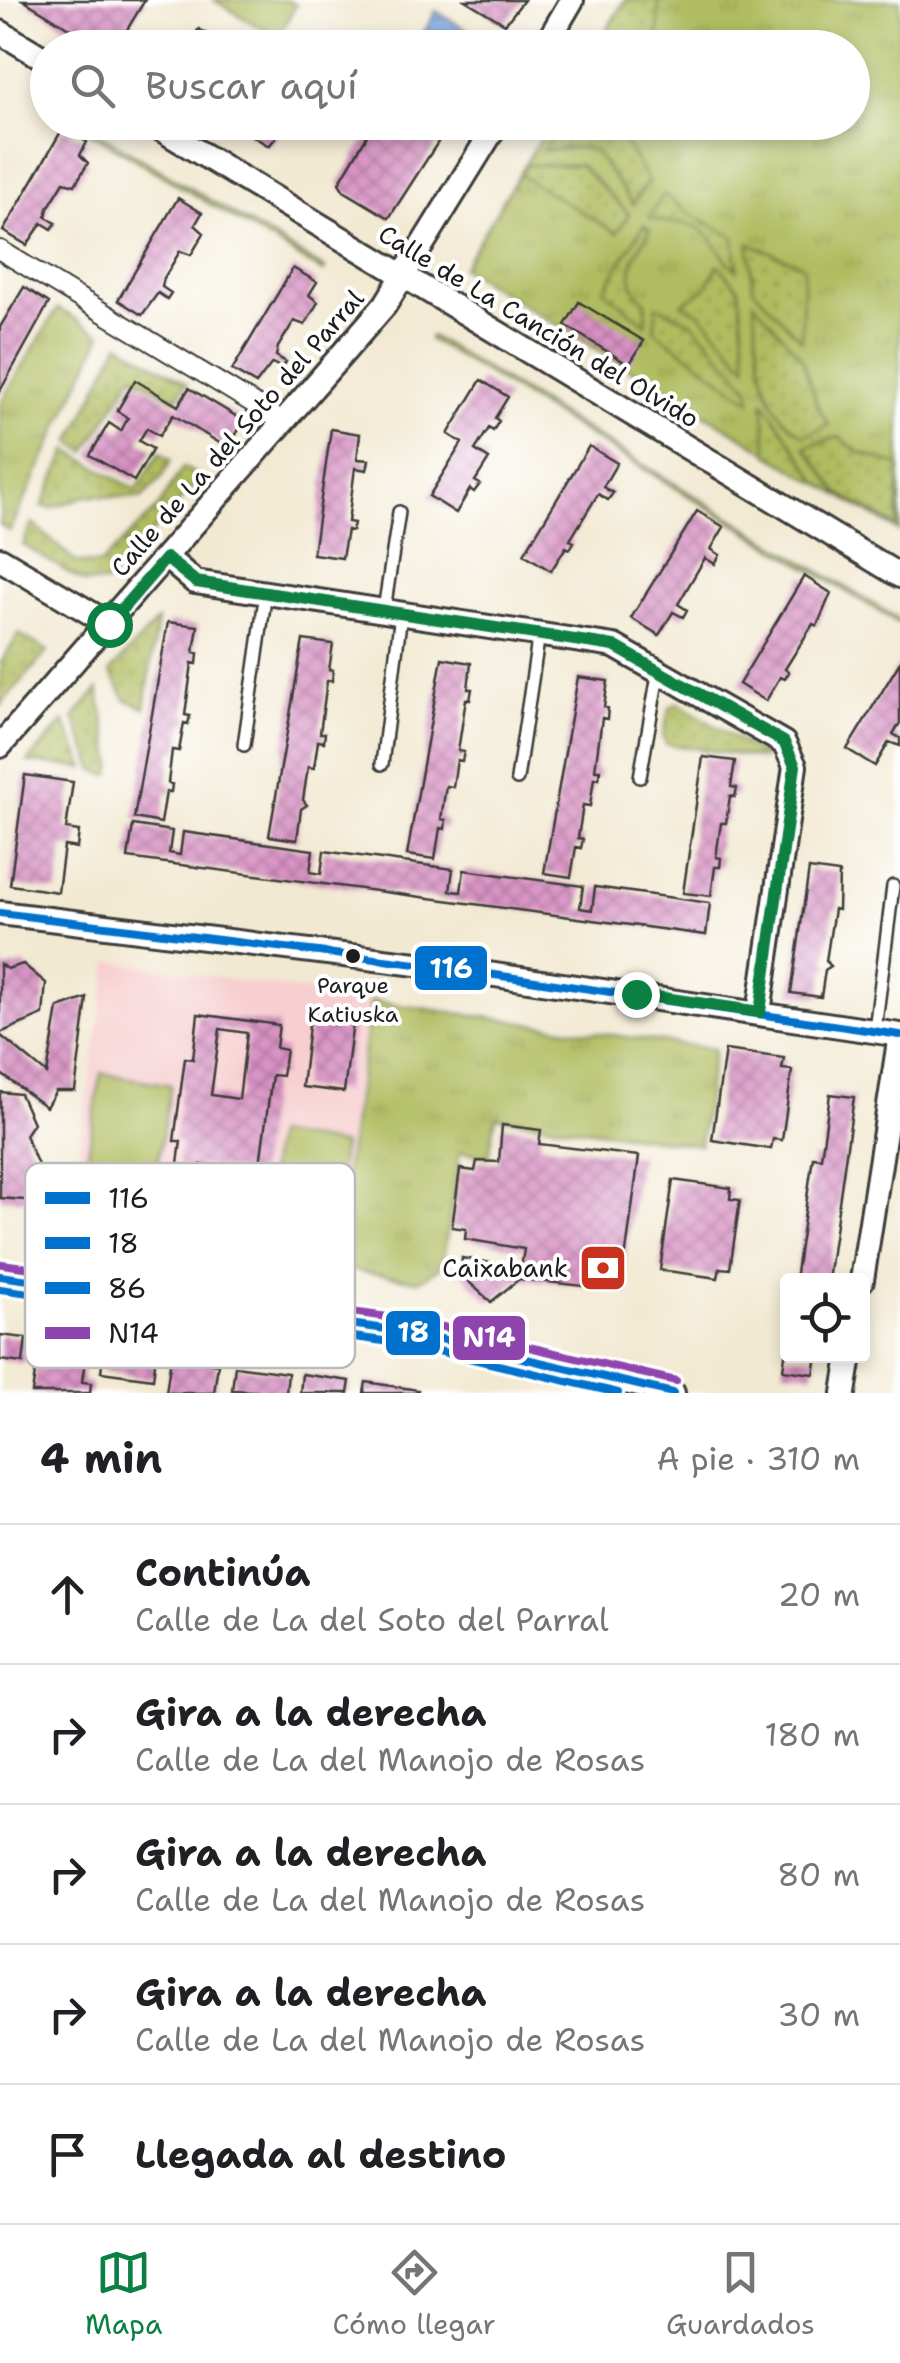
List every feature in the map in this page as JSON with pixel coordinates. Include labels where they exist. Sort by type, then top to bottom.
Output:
[{"type":"street","points":[[554,30],[572,0]]},
{"type":"street","points":[[0,32],[30,50]]},
{"type":"street","name":"Calle de La Canción del Olvido","points":[[179,140],[900,576]]},
{"type":"street","name":"Calle de La del Soto del Parral","points":[[0,746],[284,422],[405,277],[487,140]]},
{"type":"street","points":[[0,250],[284,422]]},
{"type":"street","points":[[166,558],[196,582],[614,646],[784,742],[792,752],[794,776],[760,1012]]},
{"type":"street","points":[[0,560],[109,624]]},
{"type":"street","points":[[0,912],[760,1012],[900,1035],[863,1273]]},
{"type":"street","points":[[0,1276],[25,1279]]},
{"type":"street","points":[[355,1325],[414,1333],[670,1393]]},
{"type":"street","points":[[844,1393],[849,1363]]},
{"type":"lane","points":[[382,764],[399,512]]},
{"type":"lane","points":[[244,745],[266,592]]},
{"type":"lane","points":[[516,779],[539,634]]},
{"type":"lane","points":[[640,778],[658,674]]},
{"type":"lane","points":[[875,1030],[893,886]]},
{"type":"shaded area","points":[[109,961],[369,1000],[344,1163],[77,1163]]},
{"type":"green space","points":[[214,0],[287,0],[296,5],[282,30],[264,30]]},
{"type":"green space","points":[[625,0],[900,0],[900,532],[462,268],[540,140],[870,140],[870,30],[606,30]]},
{"type":"green space","points":[[625,0],[659,0],[658,30],[607,30]]},
{"type":"green space","points":[[102,140],[110,140],[325,269],[323,272]]},
{"type":"green space","points":[[550,140],[623,140],[648,181],[633,204],[594,151],[580,147],[543,151]]},
{"type":"green space","points":[[526,165],[580,165],[629,214],[617,233],[520,175]]},
{"type":"green space","points":[[664,194],[685,211],[734,237],[737,270],[697,227],[649,217]]},
{"type":"green space","points":[[644,225],[650,230],[635,258],[631,276],[646,302],[646,324],[604,290]]},
{"type":"green space","points":[[749,243],[804,266],[801,340],[753,288]]},
{"type":"green space","points":[[718,265],[739,288],[747,366],[700,313],[682,304],[706,288]]},
{"type":"green space","points":[[754,302],[802,358],[818,407],[829,425],[805,435],[778,411],[764,377]]},
{"type":"green space","points":[[657,306],[692,322],[749,387],[751,401],[654,330]]},
{"type":"green space","points":[[58,308],[102,335],[10,531],[0,525],[0,403]]},
{"type":"green space","points":[[431,336],[900,620],[900,624],[429,339]]},
{"type":"green space","points":[[119,343],[187,383],[176,400],[133,375],[86,452],[71,442]]},
{"type":"green space","points":[[763,400],[817,480],[815,482],[768,454]]},
{"type":"green space","points":[[840,437],[858,452],[900,466],[897,527],[839,493],[805,447]]},
{"type":"green space","points":[[68,450],[136,490],[160,452],[171,460],[160,480],[141,498],[86,496],[51,508],[42,506]]},
{"type":"green space","points":[[183,467],[201,478],[106,583],[85,583],[23,545],[32,523],[76,562],[101,564],[159,506]]},
{"type":"green space","points":[[157,621],[145,708],[126,700],[110,672]]},
{"type":"green space","points":[[19,634],[48,651],[0,706],[0,664]]},
{"type":"green space","points":[[98,689],[113,764],[111,774],[105,775],[94,769],[74,718]]},
{"type":"green space","points":[[678,703],[764,759],[666,744],[663,736],[670,707]]},
{"type":"green space","points":[[64,721],[85,768],[28,762]]},
{"type":"green space","name":"Parque Katiuska","points":[[371,1001],[714,1049],[700,1145],[496,1117],[489,1156],[460,1152],[442,1266],[418,1281],[355,1271],[355,1163],[347,1163]]},
{"type":"green space","points":[[101,1073],[171,1085],[158,1163],[86,1163]]},
{"type":"green space","points":[[275,1134],[343,1145],[340,1163],[270,1163]]},
{"type":"water","points":[[436,11],[467,30],[425,30]]},
{"type":"building","points":[[23,0],[145,0],[127,30],[72,30]]},
{"type":"building","points":[[465,0],[524,0],[505,24]]},
{"type":"building","points":[[56,140],[87,142],[80,155],[88,163],[75,185],[64,182],[48,208],[46,217],[56,223],[52,229],[42,223],[27,245],[3,231]]},
{"type":"building","points":[[364,140],[439,140],[389,218],[344,191],[339,183]]},
{"type":"building","points":[[178,198],[202,213],[195,225],[204,233],[191,255],[180,251],[164,278],[162,287],[171,293],[167,299],[158,293],[142,315],[118,300]]},
{"type":"building","points":[[293,268],[317,282],[309,295],[318,302],[305,325],[294,321],[278,347],[276,356],[286,362],[282,368],[272,363],[256,384],[232,370]]},
{"type":"building","points":[[24,287],[49,303],[0,391],[0,327]]},
{"type":"building","points":[[579,302],[644,341],[629,365],[565,325]]},
{"type":"building","points":[[135,380],[178,406],[189,388],[244,421],[228,448],[173,415],[159,436],[147,428],[139,441],[153,449],[134,481],[90,455],[109,423],[121,431],[128,418],[117,411]]},
{"type":"building","points":[[481,380],[508,397],[495,418],[499,421],[493,431],[489,428],[475,450],[489,459],[475,481],[480,484],[474,492],[470,489],[456,513],[429,496],[462,443],[448,434]]},
{"type":"building","points":[[331,429],[360,434],[357,459],[369,460],[367,470],[355,468],[348,522],[354,523],[352,531],[347,530],[342,558],[313,554]]},
{"type":"building","points":[[589,446],[617,463],[603,487],[613,493],[608,500],[598,494],[570,540],[574,542],[570,549],[566,547],[551,571],[524,554]]},
{"type":"building","points":[[697,511],[724,527],[711,549],[720,555],[715,564],[705,558],[678,604],[687,610],[683,617],[673,612],[659,635],[631,618]]},
{"type":"building","points":[[804,576],[831,593],[817,626],[813,624],[785,669],[789,672],[785,679],[780,677],[766,701],[739,684]]},
{"type":"building","points":[[168,622],[198,626],[194,652],[198,653],[197,664],[192,663],[185,715],[190,716],[188,724],[184,723],[179,751],[172,750],[168,783],[172,784],[171,792],[166,792],[161,823],[134,818]]},
{"type":"building","points":[[303,640],[333,644],[329,670],[333,670],[332,681],[327,681],[320,733],[325,733],[324,742],[318,741],[314,768],[308,767],[303,800],[307,805],[301,809],[297,840],[269,836]]},
{"type":"building","points":[[442,658],[471,663],[468,689],[472,689],[470,700],[466,699],[458,751],[464,752],[462,761],[457,760],[453,787],[446,786],[441,819],[446,820],[445,829],[440,828],[435,859],[407,855]]},
{"type":"building","points":[[900,662],[900,723],[893,734],[900,738],[900,746],[889,742],[875,766],[847,749]]},
{"type":"building","points":[[578,677],[608,681],[604,707],[608,708],[607,719],[602,718],[595,770],[600,770],[599,779],[594,778],[590,806],[583,805],[578,838],[583,839],[581,848],[576,847],[571,877],[544,873]]},
{"type":"building","points":[[703,757],[735,761],[731,787],[737,788],[735,797],[730,796],[726,823],[721,823],[716,857],[721,858],[720,867],[715,867],[711,896],[683,893]]},
{"type":"building","points":[[25,775],[73,782],[66,829],[79,831],[77,848],[64,846],[58,892],[10,885]]},
{"type":"building","points":[[133,825],[172,831],[169,853],[180,855],[183,832],[313,850],[310,872],[321,874],[324,851],[453,869],[450,891],[461,892],[464,870],[583,886],[580,908],[592,910],[595,887],[710,903],[706,935],[128,858]]},
{"type":"building","points":[[809,869],[839,873],[838,910],[834,909],[826,961],[831,966],[825,970],[821,997],[791,993]]},
{"type":"building","points":[[0,964],[7,969],[23,964],[46,983],[43,1015],[0,1033]]},
{"type":"building","points":[[87,998],[75,1091],[56,1091],[46,1107],[0,1073],[0,1035],[47,1074],[58,1008]]},
{"type":"building","points":[[198,1014],[279,1025],[276,1048],[286,1050],[282,1076],[272,1075],[260,1163],[178,1163],[181,1141],[174,1141],[185,1058],[193,1059]],"holes":[[[220,1029],[247,1033],[239,1099],[211,1095]]]},
{"type":"building","points":[[310,1017],[353,1022],[344,1092],[302,1087]]},
{"type":"building","points":[[725,1050],[784,1058],[782,1069],[792,1070],[782,1140],[773,1139],[771,1149],[712,1140]]},
{"type":"building","points":[[0,1092],[20,1094],[33,1123],[25,1135],[37,1163],[25,1163],[25,1199],[0,1198]]},
{"type":"building","points":[[830,1094],[854,1097],[829,1273],[796,1273],[813,1157],[821,1158]]},
{"type":"building","points":[[502,1125],[541,1130],[539,1144],[639,1156],[621,1290],[519,1279],[491,1302],[461,1271],[462,1258],[521,1268],[524,1249],[465,1239],[466,1229],[452,1227],[460,1169],[475,1171],[477,1161],[499,1162]]},
{"type":"building","points":[[673,1180],[731,1188],[730,1199],[740,1200],[730,1269],[720,1268],[718,1278],[660,1270]]},
{"type":"building","points":[[0,1335],[25,1338],[23,1363],[0,1360]]},
{"type":"building","points":[[784,1363],[816,1363],[814,1374],[783,1370]]},
{"type":"building","points":[[36,1368],[84,1368],[82,1382],[91,1383],[90,1393],[32,1393]]},
{"type":"building","points":[[101,1368],[154,1368],[153,1379],[101,1372]]},
{"type":"building","points":[[169,1368],[217,1368],[214,1393],[166,1393]]},
{"type":"building","points":[[235,1368],[288,1373],[286,1393],[232,1390]]},
{"type":"building","points":[[302,1374],[350,1381],[348,1393],[300,1393]]},
{"type":"building","points":[[366,1382],[418,1390],[364,1393]]},
{"type":"transit line","name":"116","points":[[0,913],[441,967],[900,1035]]},
{"type":"transit line","name":"N14","points":[[2,1264],[25,1267]]},
{"type":"transit line","name":"18","points":[[0,1276],[25,1279]]},
{"type":"transit line","name":"86","points":[[0,1289],[25,1292]]},
{"type":"transit line","name":"N14","points":[[355,1312],[417,1321],[676,1381]]},
{"type":"transit line","name":"18","points":[[355,1325],[415,1333],[673,1393]]},
{"type":"transit line","name":"86","points":[[355,1337],[413,1345],[618,1393]]},
{"type":"place","name":"Parque Katiuska","points":[[353,956]]},
{"type":"place","name":"Caixabank","points":[[603,1268]]},
{"type":"route","points":[[109,624],[166,558],[196,582],[614,646],[784,742],[792,752],[795,766],[760,1012],[636,994]]}]
